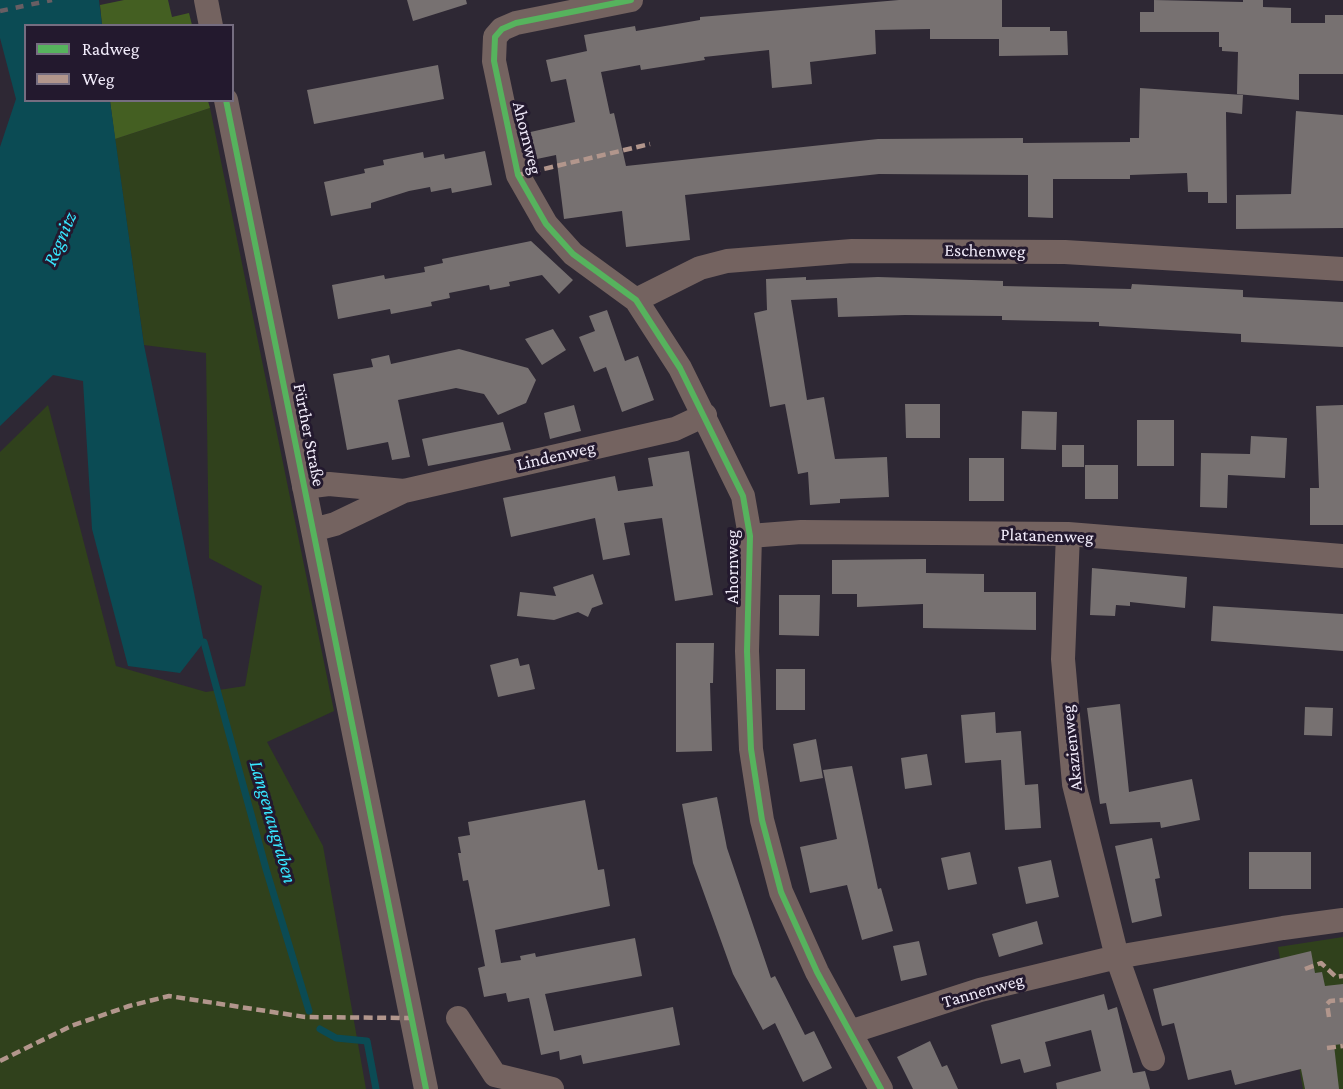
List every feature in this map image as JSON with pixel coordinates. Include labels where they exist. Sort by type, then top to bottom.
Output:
[{"type":"street","points":[[206,0],[211,24]]},
{"type":"street","name":"Ahornweg","points":[[631,0],[516,23],[502,29],[495,37],[494,61],[518,175],[546,224],[573,254],[636,300],[680,368],[743,496],[750,536],[747,651],[751,749],[762,819],[782,892],[817,972],[881,1089]]},
{"type":"street","name":"Fürther Straße","points":[[226,102],[426,1089]]},
{"type":"street","name":"Eschenweg","points":[[636,300],[700,268],[727,261],[852,250],[1065,252],[1343,269]]},
{"type":"street","name":"Lindenweg","points":[[313,530],[335,524],[404,491],[675,429],[705,415]]},
{"type":"street","name":"Lindenweg","points":[[304,487],[329,484],[404,491]]},
{"type":"street","name":"Platanenweg","points":[[750,536],[801,532],[1068,534],[1343,556]]},
{"type":"street","name":"Akazienweg","points":[[1068,534],[1063,659],[1074,784],[1117,957]]},
{"type":"street","name":"Tannenweg","points":[[850,1032],[980,990],[1117,957],[1343,920]]},
{"type":"street","points":[[1117,957],[1153,1059]]},
{"type":"street","points":[[458,1018],[495,1075],[552,1089]]},
{"type":"green space","points":[[124,0],[168,0],[172,17],[189,13],[192,24],[102,24],[100,5]]},
{"type":"green space","points":[[110,102],[208,102],[210,108],[115,139]]},
{"type":"green space","points":[[210,108],[334,711],[267,742],[323,846],[366,1089],[0,1089],[0,452],[48,405],[116,666],[206,692],[245,686],[262,586],[209,558],[206,353],[144,345],[115,139]]},
{"type":"green space","points":[[1343,937],[1343,1089],[1303,1089],[1278,947]]},
{"type":"water","name":"Regnitz","points":[[0,0],[99,0],[102,24],[24,24],[24,102],[110,102],[144,345],[204,642],[180,673],[128,666],[92,529],[83,381],[53,375],[0,426],[0,147],[16,99],[0,38]]},
{"type":"building","points":[[407,0],[466,0],[467,4],[413,21]]},
{"type":"building","points":[[899,0],[1002,0],[1002,27],[1050,27],[1050,31],[1067,31],[1068,55],[999,56],[999,39],[930,39],[930,29],[875,30],[876,54],[810,62],[812,84],[772,88],[769,50],[704,57],[705,60],[641,70],[640,65],[601,72],[610,114],[614,113],[626,166],[878,139],[1023,138],[1023,143],[1130,142],[1130,138],[1139,138],[1140,88],[1243,95],[1242,114],[1226,112],[1227,203],[1208,203],[1208,192],[1188,192],[1187,173],[1130,175],[1130,179],[1053,179],[1053,218],[1028,217],[1028,175],[879,174],[685,195],[690,240],[626,247],[622,211],[564,219],[556,155],[532,160],[526,133],[575,122],[566,79],[551,82],[546,60],[587,51],[584,35],[635,26],[636,31],[700,20],[700,17]]},
{"type":"building","points":[[1154,0],[1243,2],[1243,0],[1263,0],[1263,7],[1291,8],[1291,23],[1325,23],[1325,15],[1343,15],[1343,74],[1299,74],[1299,100],[1237,94],[1238,52],[1222,51],[1222,47],[1219,47],[1219,32],[1140,32],[1140,12],[1154,12]]},
{"type":"building","points":[[438,65],[444,99],[314,124],[307,90]]},
{"type":"building","points":[[1296,111],[1343,115],[1343,228],[1236,229],[1236,195],[1291,194]]},
{"type":"building","points":[[485,151],[492,185],[452,193],[451,188],[431,192],[430,187],[409,191],[371,203],[371,208],[331,216],[324,182],[365,173],[364,169],[384,165],[383,160],[423,152],[424,158],[444,154],[445,159]]},
{"type":"building","points":[[531,241],[573,280],[559,294],[542,275],[509,282],[510,286],[490,290],[489,285],[449,293],[450,298],[431,302],[432,306],[391,314],[390,309],[338,319],[332,285],[384,275],[385,279],[425,272],[424,267],[443,263],[442,259]]},
{"type":"building","points":[[806,277],[806,280],[878,277],[1003,281],[1003,286],[1131,289],[1132,284],[1243,290],[1243,297],[1343,302],[1343,347],[1241,342],[1241,334],[1099,326],[1099,322],[1002,320],[1002,316],[838,317],[837,298],[791,300],[807,400],[824,397],[835,459],[887,457],[889,497],[840,499],[840,503],[810,505],[808,472],[798,474],[785,404],[770,407],[754,313],[767,310],[766,279]]},
{"type":"building","points":[[607,310],[625,361],[638,356],[654,400],[622,412],[606,367],[594,372],[579,337],[595,331],[589,316]]},
{"type":"building","points":[[553,329],[566,350],[542,365],[525,339]]},
{"type":"building","points":[[459,349],[528,368],[536,380],[526,403],[498,415],[484,394],[456,388],[398,400],[410,457],[392,460],[388,442],[347,450],[333,374],[373,367],[371,359],[389,355],[391,364]]},
{"type":"building","points":[[905,404],[940,404],[940,438],[906,438]]},
{"type":"building","points":[[574,405],[581,431],[550,439],[544,413]]},
{"type":"building","points":[[1343,405],[1343,525],[1310,525],[1310,488],[1319,488],[1316,406]]},
{"type":"building","points":[[1022,411],[1057,412],[1056,450],[1021,449]]},
{"type":"building","points":[[1137,420],[1174,420],[1174,466],[1137,466]]},
{"type":"building","points":[[503,422],[511,450],[428,466],[422,439]]},
{"type":"building","points":[[1251,436],[1287,438],[1285,478],[1228,475],[1227,508],[1200,507],[1201,453],[1250,454]]},
{"type":"building","points":[[1062,445],[1084,445],[1084,467],[1062,467]]},
{"type":"building","points":[[689,451],[713,595],[675,601],[662,518],[624,523],[630,555],[603,560],[595,518],[511,537],[503,498],[615,476],[618,491],[653,486],[648,458]]},
{"type":"building","points":[[969,458],[1004,458],[1004,501],[969,501]]},
{"type":"building","points":[[1085,465],[1118,465],[1118,499],[1085,499]]},
{"type":"building","points":[[926,559],[926,573],[984,574],[984,592],[1036,592],[1036,630],[923,628],[923,604],[857,607],[857,594],[832,594],[832,560]]},
{"type":"building","points":[[1092,568],[1187,577],[1185,608],[1130,602],[1130,606],[1116,605],[1115,616],[1090,615]]},
{"type":"building","points":[[593,574],[603,604],[592,608],[588,617],[578,612],[554,620],[517,616],[520,592],[556,596],[553,587]]},
{"type":"building","points":[[779,595],[820,595],[819,636],[779,635]]},
{"type":"building","points":[[1213,606],[1343,614],[1343,651],[1211,641]]},
{"type":"building","points":[[676,643],[714,643],[713,683],[710,683],[712,751],[676,752]]},
{"type":"building","points":[[518,658],[520,666],[529,664],[535,689],[498,697],[490,665]]},
{"type":"building","points":[[776,669],[805,669],[805,710],[776,710]]},
{"type":"building","points":[[1120,704],[1129,792],[1192,779],[1200,820],[1161,828],[1160,822],[1110,824],[1106,803],[1100,804],[1087,708]]},
{"type":"building","points":[[1305,707],[1333,708],[1332,736],[1304,735]]},
{"type":"building","points":[[995,712],[996,733],[1021,731],[1025,785],[1038,784],[1041,828],[1005,830],[1001,760],[965,763],[961,715]]},
{"type":"building","points":[[816,739],[823,778],[800,782],[793,744]]},
{"type":"building","points":[[927,754],[932,785],[905,789],[901,758]]},
{"type":"building","points":[[852,766],[878,889],[881,888],[893,931],[862,940],[847,885],[810,893],[800,847],[837,839],[823,770]]},
{"type":"building","points":[[717,797],[727,848],[771,978],[775,976],[805,1035],[814,1031],[832,1068],[803,1082],[775,1023],[763,1030],[733,974],[693,863],[682,804]]},
{"type":"building","points":[[585,800],[598,870],[604,869],[610,906],[495,930],[501,963],[521,960],[520,956],[535,953],[536,957],[635,938],[642,976],[545,994],[554,1031],[673,1007],[680,1045],[583,1064],[581,1055],[560,1060],[559,1051],[541,1055],[529,998],[508,1002],[506,993],[484,997],[478,968],[485,966],[468,880],[463,881],[458,853],[461,853],[458,837],[470,835],[468,822]]},
{"type":"building","points":[[1152,838],[1160,878],[1155,879],[1162,916],[1132,923],[1115,846]]},
{"type":"building","points":[[970,852],[977,884],[948,890],[941,858]]},
{"type":"building","points":[[1249,852],[1311,852],[1311,889],[1249,889]]},
{"type":"building","points":[[1051,860],[1059,897],[1026,904],[1018,867]]},
{"type":"building","points":[[1037,921],[1043,944],[999,957],[992,934]]},
{"type":"building","points":[[919,941],[927,975],[901,981],[893,946]]},
{"type":"building","points":[[1311,951],[1315,973],[1322,972],[1325,986],[1343,984],[1343,1044],[1334,1045],[1339,1089],[1305,1089],[1301,1069],[1235,1085],[1231,1070],[1188,1080],[1174,1023],[1162,1026],[1153,989]]},
{"type":"building","points":[[1104,994],[1108,1010],[1117,1007],[1133,1073],[1145,1071],[1150,1089],[1057,1089],[1056,1083],[1101,1071],[1091,1030],[1045,1042],[1051,1066],[1024,1073],[1020,1059],[1001,1064],[991,1025]]},
{"type":"building","points":[[930,1041],[942,1067],[947,1065],[958,1089],[913,1089],[897,1057]]},
{"type":"waterway","name":"Langenaugraben","points":[[204,642],[266,869],[309,1011]]},
{"type":"waterway","name":"Langenaugraben","points":[[320,1029],[336,1038],[367,1041],[376,1089]]},
{"type":"railway","points":[[0,11],[52,0]]},
{"type":"marked path","points":[[518,175],[650,144]]},
{"type":"marked path","points":[[1305,969],[1321,963],[1336,977],[1343,976]]},
{"type":"marked path","points":[[0,1061],[71,1026],[129,1006],[169,996],[305,1017],[411,1018]]},
{"type":"marked path","points":[[1329,1017],[1327,1004],[1330,1001],[1343,1000]]},
{"type":"marked path","points":[[1327,1048],[1343,1046]]},
{"type":"cycle path","points":[[631,0],[516,23],[502,29],[495,37],[494,61],[518,175],[546,224],[573,254],[636,300],[680,368],[743,496],[750,536],[747,651],[751,749],[762,820],[781,892],[817,972],[881,1089]]},
{"type":"cycle path","points":[[226,102],[426,1089]]}]
